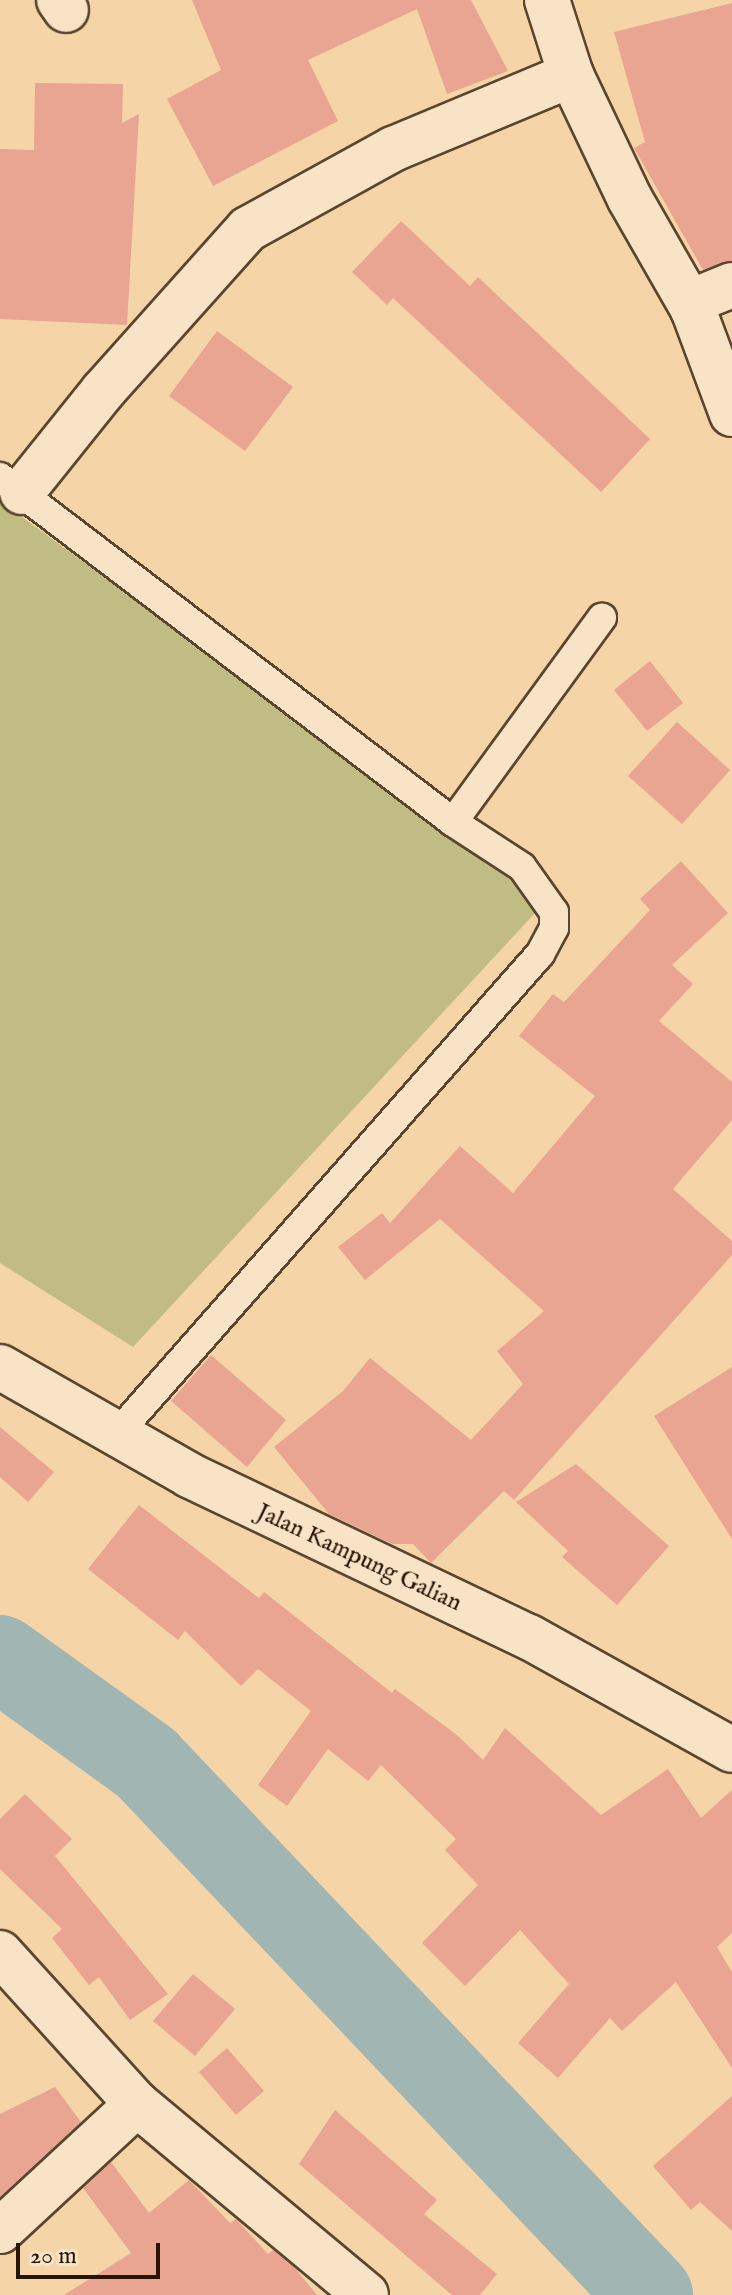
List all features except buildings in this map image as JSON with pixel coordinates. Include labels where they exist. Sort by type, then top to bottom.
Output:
[{"type":"street","points":[[547,0],[571,75],[630,199],[693,309],[732,414]]},
{"type":"street","points":[[11,484],[103,391],[248,229],[393,149],[571,75]]},
{"type":"street","points":[[693,309],[703,297],[732,285]]},
{"type":"street","name":"Jalan Kampung Galian","points":[[2,1373],[335,1549],[529,1637],[726,1748]]},
{"type":"street","points":[[0,1953],[137,2104],[366,2295]]},
{"type":"street","points":[[0,2231],[137,2104]]},
{"type":"lane","points":[[11,484],[453,822],[522,867],[545,892],[554,912],[554,928],[540,954],[116,1435]]},
{"type":"lane","points":[[453,822],[602,618]]},
{"type":"shaded area","points":[[0,501],[547,900],[133,1347],[0,1263]]},
{"type":"waterway","points":[[0,1658],[146,1763],[650,2295]]}]
